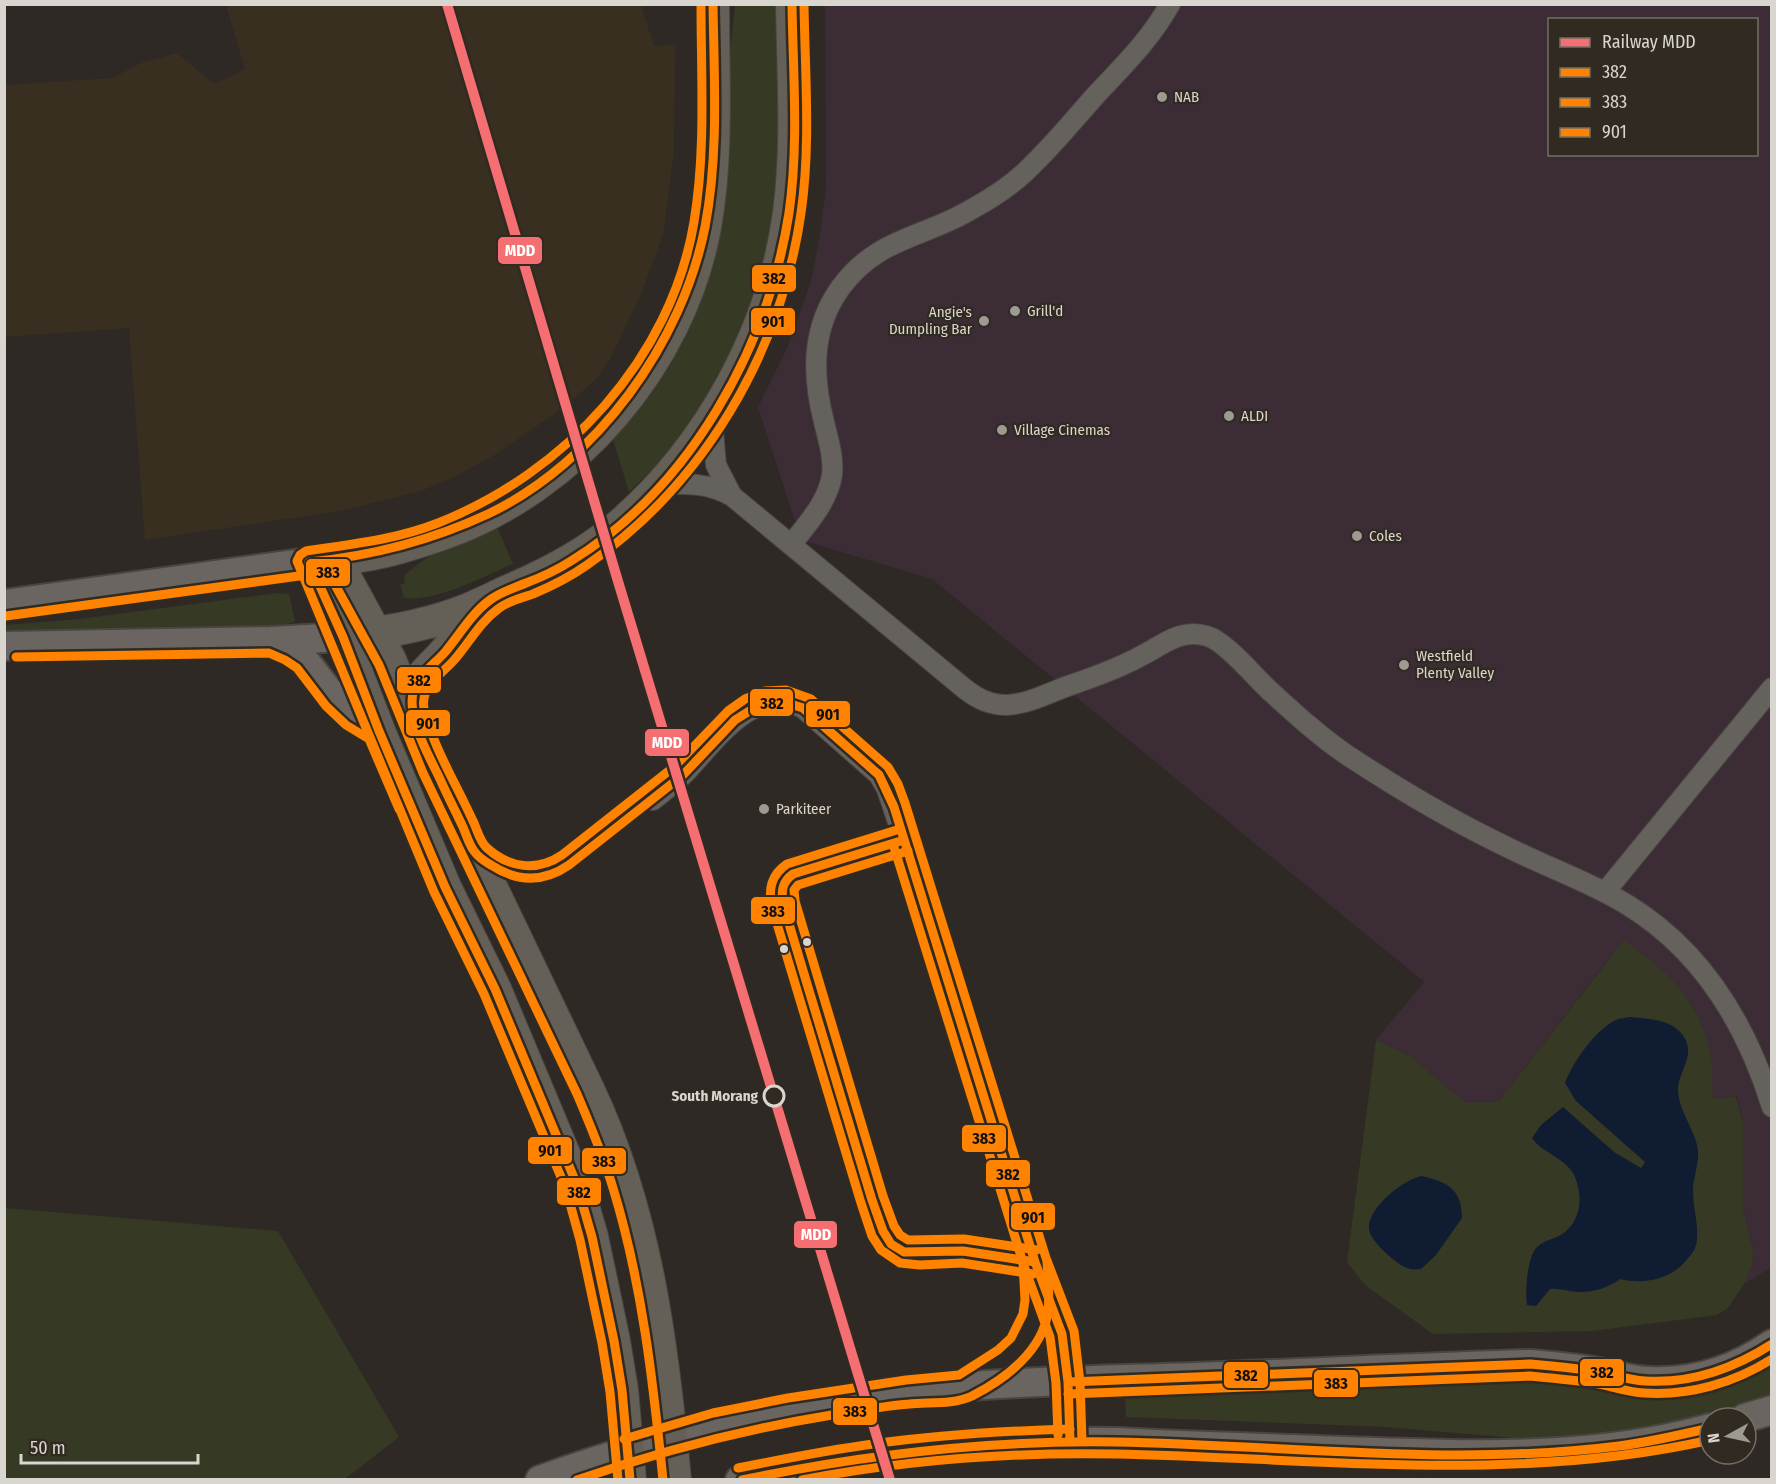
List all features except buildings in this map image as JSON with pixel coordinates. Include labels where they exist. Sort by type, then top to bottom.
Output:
[{"type":"main road","points":[[4,604],[378,553],[443,533],[482,517],[552,474],[614,414],[640,380],[681,306],[695,268],[705,228],[711,184],[713,4]]},
{"type":"main road","points":[[4,646],[271,641],[377,633],[443,618],[538,579],[580,555],[632,515],[684,458],[712,419],[736,375],[769,297],[781,255],[789,214],[792,171],[792,4]]},
{"type":"main road","points":[[322,561],[377,633],[434,768],[609,1136],[644,1256],[663,1361],[675,1479]]},
{"type":"main road","points":[[322,561],[343,637],[379,731],[445,887],[495,989],[577,1185],[592,1237],[606,1301],[622,1390],[629,1465]]},
{"type":"main road","points":[[412,712],[414,688],[422,674],[445,652],[489,600]]},
{"type":"main road","points":[[271,641],[299,655],[310,665],[340,703],[353,715],[379,731]]},
{"type":"main road","points":[[540,1479],[629,1465],[671,1438],[716,1425],[790,1410],[908,1392],[1031,1383],[1530,1365],[1599,1372],[1633,1380],[1669,1381],[1713,1375],[1751,1359],[1772,1344]]},
{"type":"main road","points":[[740,1479],[921,1450],[988,1444],[1070,1441],[1437,1454],[1497,1454],[1613,1448],[1698,1430]]},
{"type":"street","points":[[791,545],[821,503],[832,474],[831,454],[817,396],[814,370],[820,329],[841,287],[862,264],[889,245],[972,210],[1024,173],[1142,45],[1170,4]]},
{"type":"street","points":[[712,419],[716,465],[732,496]]},
{"type":"street","points":[[661,485],[684,483],[700,485],[717,488],[732,496],[973,695],[990,703],[1008,705],[1030,701],[1130,662],[1182,634],[1209,636],[1224,646],[1269,690],[1329,742],[1348,755],[1466,827],[1605,892],[1666,932],[1704,971],[1725,999],[1743,1031],[1772,1107]]},
{"type":"street","points":[[1605,892],[1772,688]]},
{"type":"street","points":[[653,800],[685,773],[730,725],[764,704],[782,701],[794,703],[803,708],[879,775],[887,789],[904,840]]},
{"type":"shaded area","points":[[226,5],[641,5],[654,46],[675,45],[674,152],[663,235],[640,297],[610,359],[598,377],[566,406],[493,456],[454,477],[421,491],[340,511],[145,540],[129,328],[5,337],[5,85],[112,78],[141,63],[177,53],[214,84],[245,69]]},
{"type":"shaded area","name":"Westfield Plenty Valley","points":[[825,5],[1771,5],[1771,1268],[1744,1284],[1752,1266],[1753,1251],[1743,1208],[1743,1124],[1737,1096],[1713,1099],[1710,1054],[1611,956],[1499,1101],[1466,1103],[1410,1056],[1376,1040],[1424,982],[932,579],[801,540],[758,407],[788,346],[812,277],[826,188]]},
{"type":"green space","points":[[735,5],[780,5],[781,149],[771,237],[750,314],[720,378],[681,437],[629,492],[612,436],[650,388],[727,85]]},
{"type":"green space","points":[[496,525],[513,564],[445,592],[431,596],[404,598],[400,585],[405,583],[404,576],[414,567],[447,547]]},
{"type":"green space","points":[[278,593],[289,594],[295,621],[286,625],[213,629],[94,630],[5,636],[5,625],[79,619]]},
{"type":"green space","points":[[1624,940],[1654,963],[1679,987],[1698,1016],[1710,1052],[1713,1099],[1736,1096],[1743,1124],[1743,1208],[1753,1251],[1752,1266],[1744,1284],[1728,1308],[1717,1315],[1592,1331],[1433,1334],[1365,1285],[1347,1262],[1376,1040],[1410,1056],[1466,1103],[1499,1101]]},
{"type":"green space","points":[[5,1208],[278,1231],[399,1437],[345,1479],[5,1479]]},
{"type":"green space","points":[[1771,1360],[1771,1396],[1739,1406],[1698,1406],[1698,1418],[1621,1434],[1539,1440],[1386,1427],[1126,1417],[1125,1393],[1520,1378]]},
{"type":"water","points":[[1630,1017],[1667,1023],[1679,1031],[1687,1044],[1687,1057],[1678,1089],[1680,1104],[1695,1138],[1698,1151],[1693,1191],[1697,1232],[1696,1247],[1682,1265],[1667,1275],[1639,1281],[1620,1279],[1606,1287],[1585,1292],[1550,1289],[1536,1306],[1527,1305],[1527,1278],[1534,1251],[1541,1244],[1557,1237],[1570,1227],[1577,1214],[1580,1199],[1578,1184],[1571,1171],[1532,1138],[1541,1125],[1563,1107],[1614,1152],[1641,1168],[1645,1162],[1576,1101],[1565,1083],[1579,1056],[1600,1031],[1616,1020]]},
{"type":"water","points":[[1422,1176],[1439,1181],[1452,1189],[1459,1200],[1462,1218],[1436,1255],[1421,1269],[1410,1269],[1402,1266],[1384,1252],[1374,1240],[1370,1234],[1370,1221],[1374,1212],[1388,1196],[1414,1178]]},
{"type":"rail line","name":"MDD","points":[[447,4],[617,578],[890,1480]]},
{"type":"transit line","name":"901","points":[[618,1480],[610,1392],[602,1343],[580,1240],[566,1189],[484,994],[434,892],[297,561],[306,551],[373,541],[422,529],[485,501],[528,474],[569,442],[605,405],[636,364],[662,320],[682,272],[694,222],[701,141],[701,4]]},
{"type":"transit line","name":"382","points":[[630,1480],[622,1390],[614,1341],[592,1237],[577,1185],[495,989],[445,887],[379,731],[343,637],[309,562],[355,556],[400,546],[444,532],[488,514],[528,491],[565,464],[598,431],[629,394],[655,355],[677,313],[694,271],[705,227],[714,144],[713,4]]},
{"type":"transit line","name":"382","points":[[792,4],[795,135],[789,213],[778,264],[763,314],[742,363],[717,410],[687,454],[652,495],[614,531],[571,561],[544,576],[508,590],[490,600],[472,617],[446,651],[428,668],[414,689],[412,699],[415,723],[472,848],[479,857],[501,871],[520,877],[550,875],[569,865],[683,775],[735,720],[767,703],[784,702],[803,708],[879,775],[894,807],[1035,1262],[1062,1334],[1068,1382],[1070,1441]]},
{"type":"transit line","name":"901","points":[[804,4],[807,135],[801,213],[791,265],[775,316],[755,365],[730,412],[700,455],[667,496],[629,533],[587,565],[561,581],[506,604],[492,614],[455,659],[435,678],[424,697],[424,710],[440,754],[482,842],[504,860],[523,865],[543,864],[562,855],[675,766],[728,711],[745,699],[765,691],[786,690],[811,699],[888,767],[905,803],[1046,1258],[1074,1331],[1080,1382],[1082,1441]]},
{"type":"transit line","name":"383","points":[[6,616],[328,572],[379,665],[423,773],[577,1094],[601,1152],[623,1224],[639,1296],[663,1480]]},
{"type":"transit line","name":"383","points":[[16,657],[269,653],[297,668],[326,706],[346,725],[369,739],[399,809]]},
{"type":"transit line","name":"383","points":[[900,829],[787,864],[777,873],[772,883],[770,894],[772,907],[861,1203],[872,1236],[881,1250],[900,1263],[920,1265],[962,1263],[1033,1274]]},
{"type":"transit line","name":"382","points":[[904,840],[793,874],[784,884],[782,891],[783,904],[872,1200],[883,1231],[891,1244],[904,1252],[963,1251],[1035,1262]]},
{"type":"transit line","name":"383","points":[[893,844],[1024,1266],[1050,1337],[1056,1383],[1058,1435]]},
{"type":"transit line","name":"901","points":[[908,851],[798,885],[794,890],[795,901],[883,1196],[894,1226],[900,1235],[908,1240],[964,1239],[1037,1250]]},
{"type":"transit line","name":"383","points":[[577,1480],[672,1450],[767,1427],[870,1409],[949,1402],[972,1396],[1009,1372],[1039,1339],[1048,1311],[1047,1261]]},
{"type":"transit line","name":"901","points":[[624,1439],[713,1413],[788,1398],[906,1380],[959,1375],[998,1350],[1011,1338],[1023,1314],[1025,1300],[1023,1263]]},
{"type":"transit line","name":"382","points":[[1068,1382],[1530,1364],[1564,1367],[1639,1380],[1662,1381],[1711,1373],[1742,1361],[1772,1344]]},
{"type":"transit line","name":"383","points":[[1068,1394],[1530,1376],[1594,1383],[1638,1392],[1661,1393],[1711,1386],[1742,1375],[1772,1359]]},
{"type":"transit line","name":"901","points":[[738,1468],[856,1446],[897,1441],[971,1434],[1070,1429]]},
{"type":"transit line","name":"382","points":[[742,1480],[882,1456],[1022,1443],[1116,1442],[1368,1453],[1494,1455],[1619,1446],[1698,1431]]},
{"type":"transit line","name":"383","points":[[802,1480],[919,1462],[1037,1454],[1116,1454],[1340,1463],[1489,1465],[1563,1461],[1637,1453],[1698,1442]]},
{"type":"place","name":"NAB","points":[[1162,97]]},
{"type":"place","name":"Grill'd","points":[[1015,311]]},
{"type":"place","name":"Angie's Dumpling Bar","points":[[984,321]]},
{"type":"place","name":"ALDI","points":[[1229,416]]},
{"type":"place","name":"Village Cinemas","points":[[1002,430]]},
{"type":"place","name":"Coles","points":[[1357,536]]},
{"type":"place","name":"Westfield Plenty Valley","points":[[1404,665]]},
{"type":"place","name":"Parkiteer","points":[[764,809]]},
{"type":"place","name":"South Morang","points":[[774,1096]]}]
